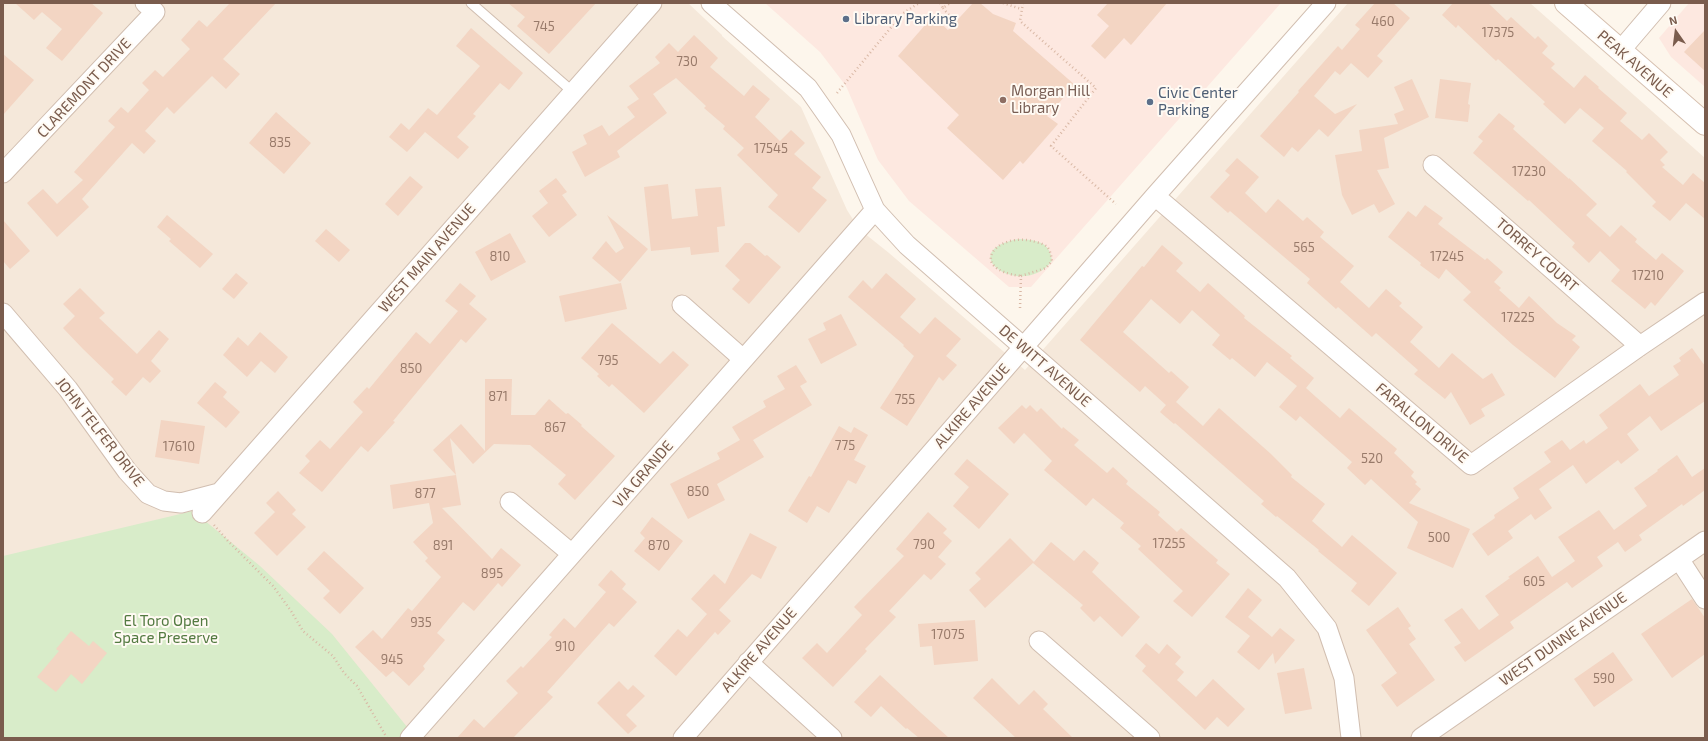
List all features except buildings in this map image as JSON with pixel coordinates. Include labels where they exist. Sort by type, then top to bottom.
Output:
[{"type":"street","name":"WEST MAIN AVENUE","points":[[202,513],[652,3]]},
{"type":"street","name":"DE WITT AVENUE","points":[[711,3],[808,88],[841,135],[875,210],[907,245],[1287,578],[1327,628],[1344,678],[1351,738]]},
{"type":"street","name":"ALKIRE AVENUE","points":[[682,738],[1155,196],[1326,3]]},
{"type":"street","name":"PEAK AVENUE","points":[[1566,3],[1705,124]]},
{"type":"street","points":[[1620,51],[1661,3]]},
{"type":"street","name":"CLAREMONT DRIVE","points":[[3,173],[155,6]]},
{"type":"street","name":"TORREY COURT","points":[[1434,165],[1640,346]]},
{"type":"street","name":"FARALLON DRIVE","points":[[1155,196],[1471,465],[1705,302]]},
{"type":"street","name":"VIA GRANDE","points":[[410,738],[875,210]]},
{"type":"street","points":[[682,306],[743,359]]},
{"type":"street","name":"JOHN TELFER DRIVE","points":[[3,313],[68,389],[127,471],[148,494],[164,501],[181,503],[219,493]]},
{"type":"street","points":[[510,502],[572,554]]},
{"type":"street","name":"WEST DUNNE AVENUE","points":[[1421,738],[1705,541]]},
{"type":"street","points":[[1678,559],[1705,600]]},
{"type":"street","points":[[1039,640],[1150,738]]},
{"type":"street","points":[[748,662],[832,738]]},
{"type":"lane","points":[[471,3],[573,92]]},
{"type":"path","points":[[837,93],[902,14],[920,3]]},
{"type":"path","points":[[940,3],[958,26]]},
{"type":"path","points":[[943,8],[950,3]]},
{"type":"path","points":[[1003,3],[1022,9]]},
{"type":"path","points":[[1023,3],[1020,21],[1096,88],[1051,146],[1116,204]]},
{"type":"path","points":[[1019,239],[1045,244],[1051,251],[1052,261],[1046,268],[1021,276],[1003,273],[996,268],[992,264],[990,257],[994,250],[1001,244],[1019,239]]},
{"type":"path","points":[[1020,308],[1021,276]]},
{"type":"path","points":[[202,513],[273,586],[303,631],[333,656],[344,673],[357,686],[387,738]]},
{"type":"shaded area","points":[[3,3],[688,3],[722,36],[801,107],[847,210],[859,229],[1025,370],[1348,3],[1530,3],[1705,158],[1705,738],[70,738],[3,650]]},
{"type":"shaded area","points":[[765,3],[1281,3],[1031,287],[1009,287],[909,201],[878,160],[846,86],[820,52]]},
{"type":"shaded area","points":[[1689,3],[1705,3],[1705,87],[1671,57],[1659,38]]},
{"type":"green space","points":[[1019,239],[1041,243],[1048,249],[1051,254],[1052,261],[1039,272],[1025,276],[1010,275],[999,270],[992,262],[991,253],[1000,245]]},
{"type":"green space","name":"El Toro Open Space Preserve","points":[[193,511],[260,566],[332,634],[416,738],[3,738],[3,556]]},
{"type":"place","name":"Library Parking","points":[[846,19]]},
{"type":"place","name":"Morgan Hill Library","points":[[1003,100]]},
{"type":"place","name":"Civic Center Parking","points":[[1150,102]]}]
